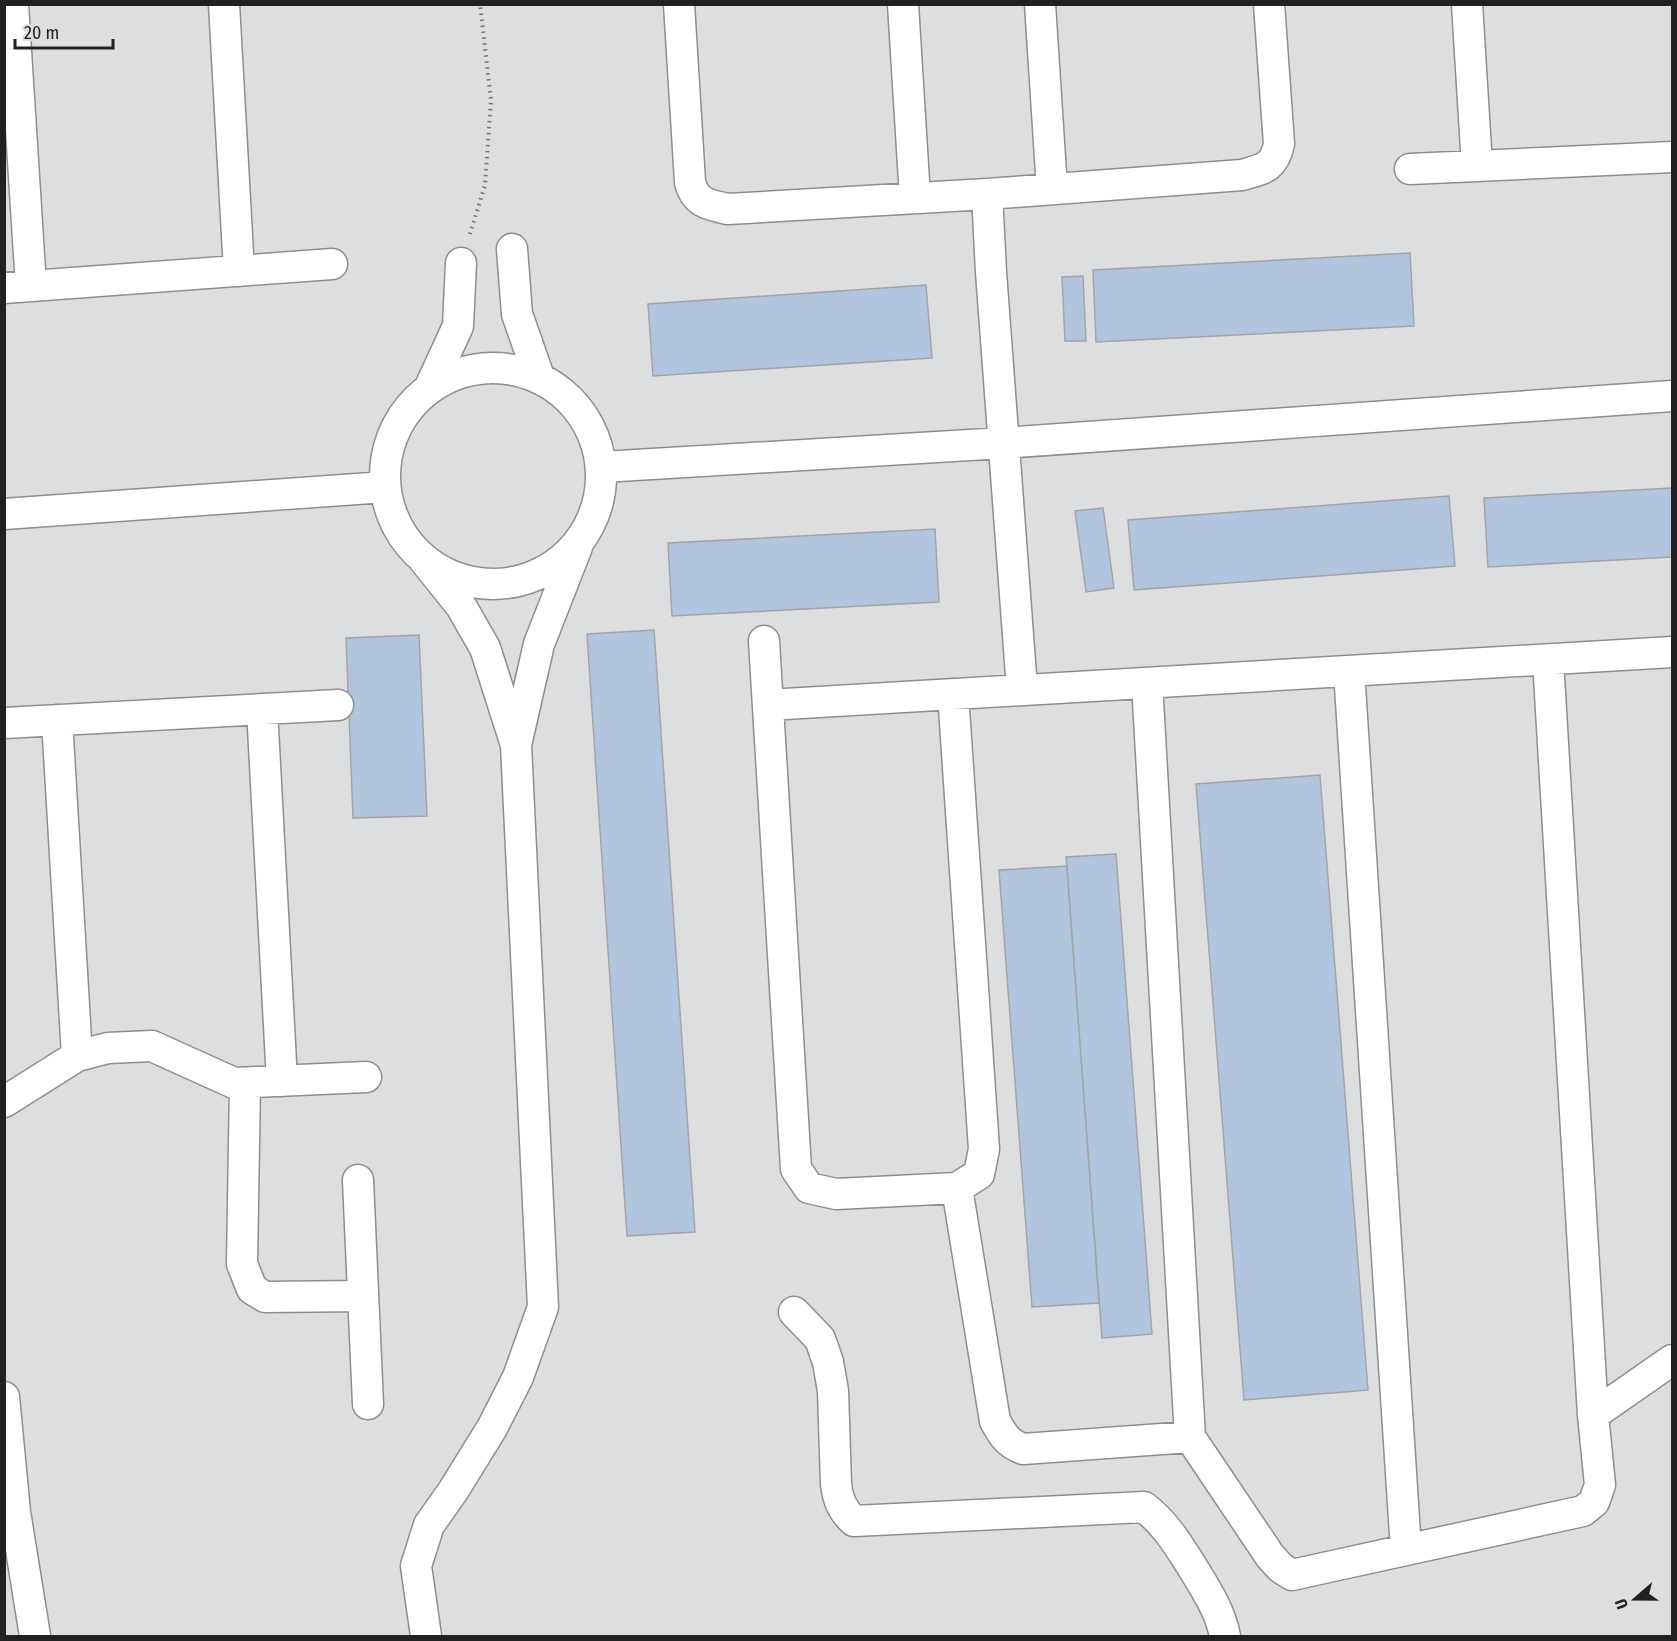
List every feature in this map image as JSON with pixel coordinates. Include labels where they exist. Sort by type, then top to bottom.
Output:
[{"type":"street","points":[[13,4],[18,287],[332,264]]},
{"type":"street","points":[[224,4],[238,271]]},
{"type":"street","points":[[679,4],[690,182],[692,190],[701,201],[708,205],[728,209],[987,194],[1242,175],[1260,170],[1270,165],[1277,155],[1279,144],[1269,4]]},
{"type":"street","points":[[903,4],[915,198]]},
{"type":"street","points":[[1040,4],[1052,189]]},
{"type":"street","points":[[1467,4],[1477,166]]},
{"type":"street","points":[[1410,169],[1672,157]]},
{"type":"street","points":[[987,194],[1022,689]]},
{"type":"street","points":[[512,249],[516,314],[539,377]]},
{"type":"street","points":[[430,387],[458,326],[461,263]]},
{"type":"street","points":[[426,1636],[416,1566],[429,1525],[492,1428],[518,1377],[543,1307],[516,745],[485,648],[461,606],[397,527],[385,487],[388,448],[403,414],[430,387],[464,370],[502,367],[539,377],[570,399],[592,430],[602,467],[597,509],[577,546],[539,644],[516,745]]},
{"type":"street","points":[[602,467],[1004,443],[1672,396]]},
{"type":"street","points":[[4,514],[385,487]]},
{"type":"street","points":[[424,560],[461,580],[504,585],[544,573],[577,546]]},
{"type":"street","points":[[764,641],[796,1169],[809,1188],[836,1194],[957,1188],[979,1174],[984,1149],[953,694]]},
{"type":"street","points":[[768,705],[1672,652]]},
{"type":"street","points":[[1147,683],[1190,1437],[1270,1556],[1281,1568],[1292,1575],[1583,1511],[1594,1502],[1600,1485],[1593,1415],[1548,660]]},
{"type":"street","points":[[1349,671],[1406,1550]]},
{"type":"street","points":[[4,723],[338,705]]},
{"type":"street","points":[[262,709],[282,1081]]},
{"type":"street","points":[[57,720],[77,1056]]},
{"type":"street","points":[[4,1102],[77,1056],[108,1048],[152,1046],[234,1083],[366,1077]]},
{"type":"street","points":[[245,1083],[242,1264],[252,1289],[265,1297],[363,1296]]},
{"type":"street","points":[[358,1180],[368,1404]]},
{"type":"street","points":[[957,1188],[995,1421],[1005,1437],[1013,1445],[1023,1449],[1190,1437]]},
{"type":"street","points":[[794,1312],[820,1339],[828,1362],[832,1390],[838,1499],[845,1513],[854,1521],[1144,1507],[1157,1516],[1169,1531],[1209,1593],[1222,1622],[1225,1636]]},
{"type":"street","points":[[1593,1415],[1672,1360]]},
{"type":"street","points":[[4,1398],[15,1512],[35,1636]]},
{"type":"path","points":[[461,263],[485,185],[491,100],[480,4]]},
{"type":"building","points":[[1410,253],[1414,326],[1096,342],[1093,270]]},
{"type":"building","points":[[1083,276],[1086,341],[1065,341],[1062,277]]},
{"type":"building","points":[[926,285],[932,358],[653,376],[648,304]]},
{"type":"building","points":[[1672,488],[1672,557],[1488,567],[1484,498]]},
{"type":"building","points":[[1449,496],[1455,566],[1134,590],[1128,520]]},
{"type":"building","points":[[1103,508],[1114,588],[1086,592],[1075,511]]},
{"type":"building","points":[[935,529],[939,602],[672,616],[668,543]]},
{"type":"building","points":[[654,630],[695,1232],[627,1236],[587,634]]},
{"type":"building","points":[[419,635],[427,816],[353,818],[346,638]]},
{"type":"building","points":[[1320,775],[1368,1390],[1244,1400],[1196,784]]},
{"type":"building","points":[[1116,854],[1152,1334],[1102,1338],[1066,857]]},
{"type":"building","points":[[1067,866],[1099,1303],[1032,1307],[999,870]]}]
